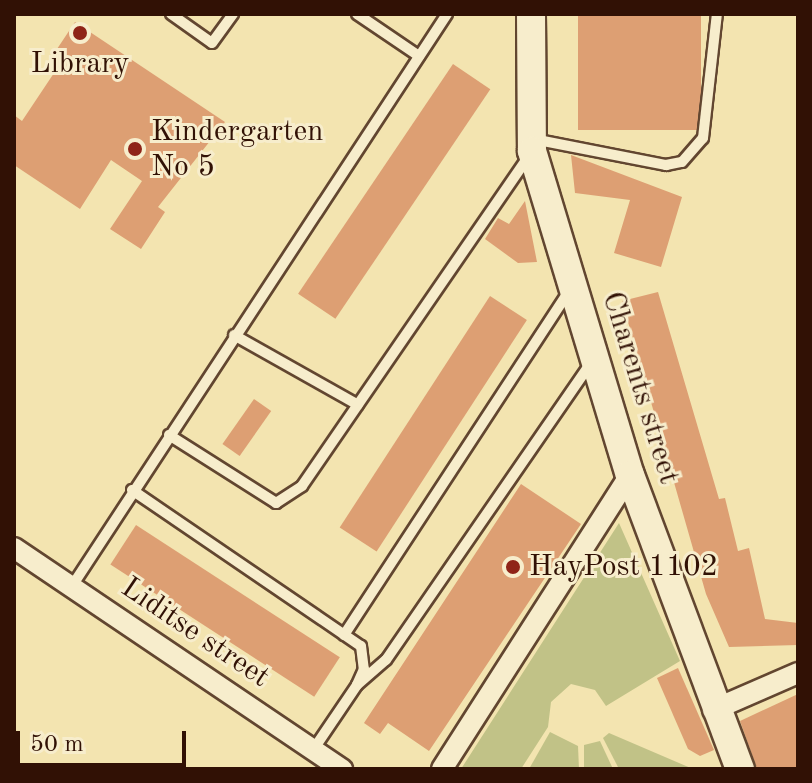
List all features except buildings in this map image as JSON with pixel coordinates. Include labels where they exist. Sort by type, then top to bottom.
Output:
[{"type":"main road","name":"Charents street","points":[[531,14],[532,145],[630,475],[713,710],[740,769]]},
{"type":"street","points":[[442,769],[630,475]]},
{"type":"street","name":"Liditse street","points":[[14,548],[342,769]]},
{"type":"street","points":[[713,710],[798,673]]},
{"type":"lane","points":[[171,14],[212,43],[233,14]]},
{"type":"lane","points":[[357,14],[419,56]]},
{"type":"lane","points":[[72,586],[132,490],[447,14]]},
{"type":"lane","points":[[169,435],[276,503],[302,486],[532,145],[666,165],[682,162],[703,138],[717,14]]},
{"type":"lane","points":[[344,635],[573,286]]},
{"type":"lane","points":[[234,335],[358,405]]},
{"type":"lane","points":[[313,750],[357,685],[386,660],[595,358]]},
{"type":"lane","points":[[132,490],[344,635],[365,654],[357,685]]},
{"type":"green space","points":[[619,523],[680,661],[606,706],[595,690],[571,684],[551,702],[548,727],[521,769],[461,769]]},
{"type":"green space","points":[[550,732],[578,746],[579,769],[529,769]]},
{"type":"green space","points":[[609,733],[693,769],[619,769],[603,738]]},
{"type":"green space","points":[[600,741],[613,769],[584,769],[584,745]]},
{"type":"place","name":"Library","points":[[80,33]]},
{"type":"place","name":"Kindergarten No 5","points":[[135,149]]},
{"type":"place","name":"HayPost 1102","points":[[513,567]]}]
